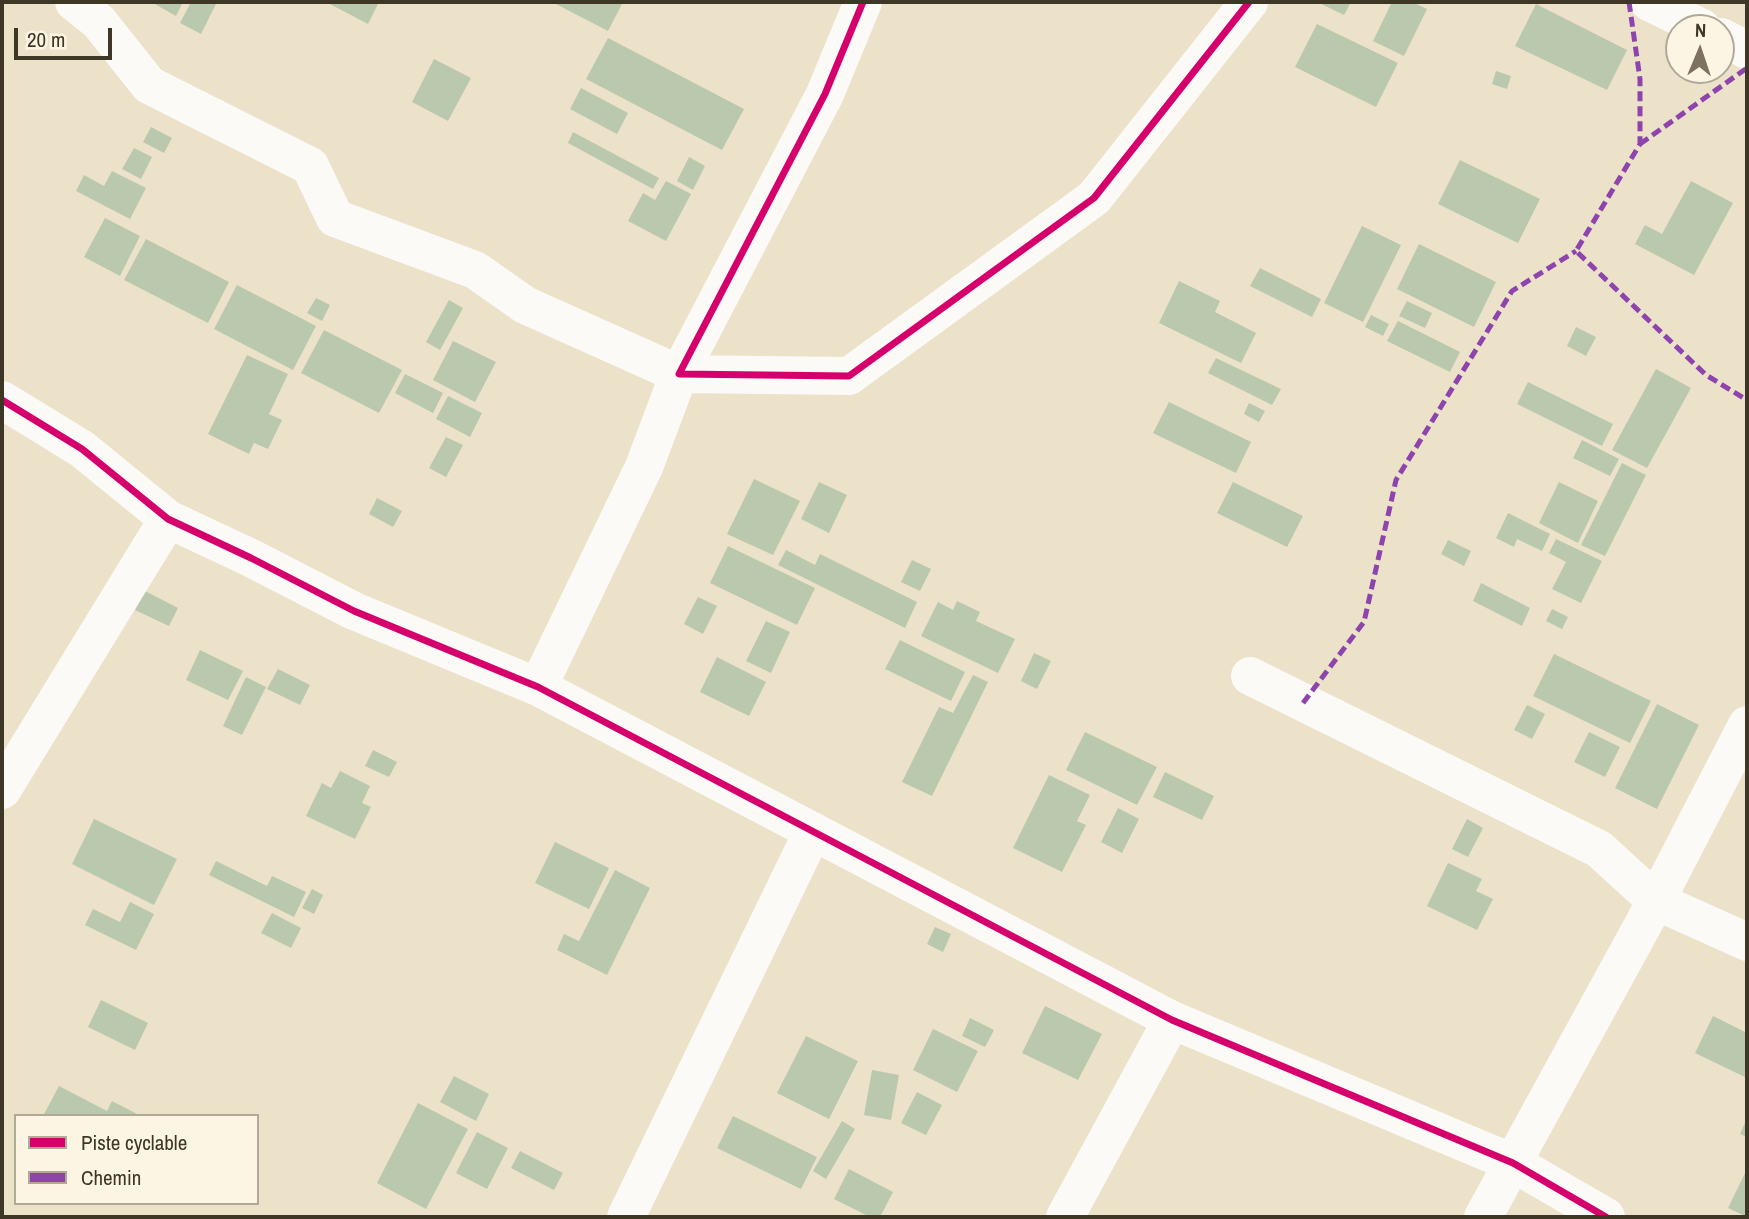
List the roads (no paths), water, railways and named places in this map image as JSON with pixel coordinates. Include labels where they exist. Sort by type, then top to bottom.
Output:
[{"type":"street","points":[[74,2],[99,22],[149,85],[310,166],[335,218],[475,270],[525,305],[679,374],[849,376],[1094,198],[1249,2]]},
{"type":"street","points":[[538,687],[644,467],[679,374],[825,94],[863,2]]},
{"type":"street","points":[[1649,2],[1673,14]]},
{"type":"street","points":[[2,400],[82,449],[168,519],[354,611],[538,687],[1172,1020],[1513,1163],[1606,1217]]},
{"type":"street","points":[[2,790],[168,519]]},
{"type":"street","points":[[1250,676],[1599,849],[1656,901],[1747,942]]},
{"type":"street","points":[[1483,1217],[1656,901],[1747,725]]},
{"type":"street","points":[[626,1217],[813,831]]},
{"type":"street","points":[[1065,1217],[1172,1020]]}]
